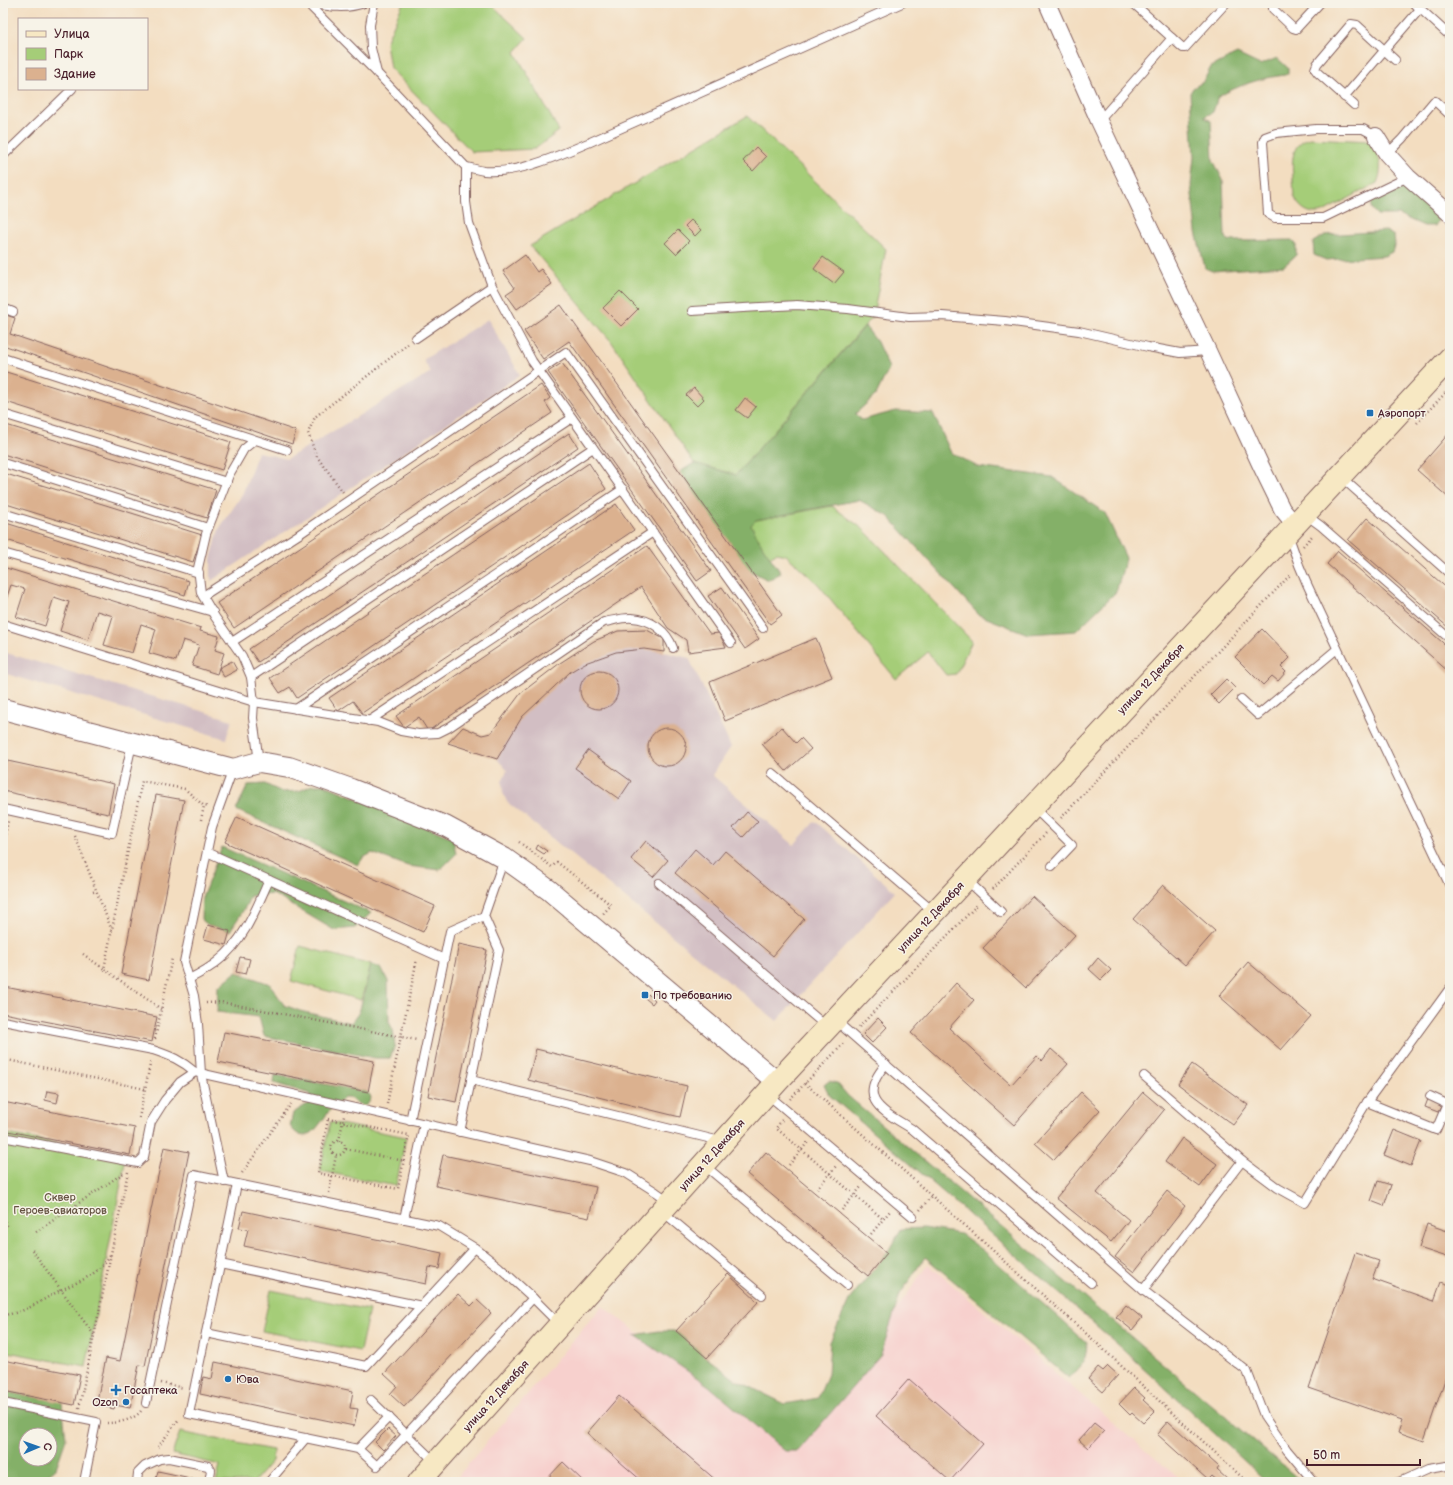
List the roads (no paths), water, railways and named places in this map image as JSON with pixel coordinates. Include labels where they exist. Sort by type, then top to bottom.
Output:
[{"type":"main road","name":"улица 12 Декабря","points":[[419,1482],[723,1142],[784,1087],[832,1024],[1450,358]]},
{"type":"street","points":[[1047,3],[1099,121],[1282,509],[1296,524]]},
{"type":"street","points":[[1376,136],[1387,154],[1408,177],[1450,214]]},
{"type":"street","points":[[3,709],[132,744],[233,769],[259,762],[289,767],[351,789],[445,826],[504,858],[550,890],[784,1087]]},
{"type":"lane","points":[[307,3],[335,8],[355,6],[364,3]]},
{"type":"lane","points":[[307,3],[377,73],[466,167],[486,171],[505,170],[538,163],[588,143],[902,3]]},
{"type":"lane","points":[[374,3],[370,25],[371,48],[377,73]]},
{"type":"lane","points":[[1133,3],[1185,48],[1226,3]]},
{"type":"lane","points":[[1273,3],[1273,9],[1296,29],[1320,3]]},
{"type":"lane","points":[[1414,3],[1450,36]]},
{"type":"lane","points":[[1344,97],[1420,9]]},
{"type":"lane","points":[[1354,105],[1315,69],[1317,64],[1350,24],[1357,25],[1395,60]]},
{"type":"lane","points":[[1099,121],[1172,38]]},
{"type":"lane","points":[[3,156],[71,90]]},
{"type":"lane","points":[[1387,154],[1402,139],[1434,101],[1450,115]]},
{"type":"lane","points":[[1376,136],[1363,129],[1316,129],[1276,133],[1265,137],[1268,214],[1275,218],[1323,218],[1408,177]]},
{"type":"lane","points":[[466,167],[466,202],[469,223],[492,286],[532,360],[731,643]]},
{"type":"lane","points":[[416,338],[492,286]]},
{"type":"lane","points":[[692,311],[797,305],[848,309],[909,317],[942,316],[1005,321],[1079,331],[1180,353],[1208,350]]},
{"type":"lane","points":[[3,308],[13,312]]},
{"type":"lane","points":[[203,596],[298,535],[566,352],[763,628]]},
{"type":"lane","points":[[3,358],[287,450]]},
{"type":"lane","points":[[3,414],[226,482]]},
{"type":"lane","points":[[232,642],[572,418]]},
{"type":"lane","points":[[254,440],[244,449],[226,482],[208,528],[198,573],[203,596],[242,656],[251,677],[254,702],[253,718],[259,762]]},
{"type":"lane","points":[[251,677],[593,448]]},
{"type":"lane","points":[[3,463],[208,528]]},
{"type":"lane","points":[[1340,477],[1450,574]]},
{"type":"lane","points":[[296,709],[623,490]]},
{"type":"lane","points":[[3,513],[198,573]]},
{"type":"lane","points":[[1450,639],[1321,526],[1296,524],[1299,565],[1337,649],[1450,886]]},
{"type":"lane","points":[[369,721],[653,532]]},
{"type":"lane","points":[[3,553],[213,612]]},
{"type":"lane","points":[[3,624],[254,702],[369,721],[388,725],[401,731],[418,734],[438,733],[448,728],[604,622],[631,618],[652,623],[669,637],[673,648]]},
{"type":"lane","points":[[1241,699],[1258,715],[1337,649]]},
{"type":"lane","points":[[7,810],[112,833],[132,744]]},
{"type":"lane","points":[[224,1182],[198,1073],[198,1024],[195,1005],[184,962],[212,827],[233,769]]},
{"type":"lane","points":[[772,773],[935,913]]},
{"type":"lane","points":[[1032,807],[1072,846],[1052,866]]},
{"type":"lane","points":[[207,852],[444,959]]},
{"type":"lane","points":[[460,1132],[499,950],[484,916],[504,858]]},
{"type":"lane","points":[[966,879],[1001,912]]},
{"type":"lane","points":[[189,979],[218,962],[232,949],[250,923],[269,880]]},
{"type":"lane","points":[[659,884],[832,1024],[852,1034],[1143,1290],[1247,1371],[1265,1418],[1286,1450],[1314,1482]]},
{"type":"lane","points":[[410,1120],[450,931],[484,916]]},
{"type":"lane","points":[[1144,1076],[1242,1161],[1278,1188],[1305,1203],[1367,1102],[1450,988]]},
{"type":"lane","points":[[3,1021],[153,1050],[174,1057],[198,1073],[590,1161],[626,1173],[656,1192],[666,1206],[762,1295]]},
{"type":"lane","points":[[886,1064],[876,1075],[872,1087],[873,1097],[880,1107],[890,1116],[912,1129],[1091,1283]]},
{"type":"lane","points":[[3,1137],[138,1163],[144,1157],[152,1122],[165,1100],[180,1082],[198,1073]]},
{"type":"lane","points":[[471,1080],[723,1142]]},
{"type":"lane","points":[[784,1087],[789,1113],[913,1217]]},
{"type":"lane","points":[[1367,1102],[1436,1130],[1447,1104],[1430,1096]]},
{"type":"lane","points":[[404,1219],[424,1124]]},
{"type":"lane","points":[[1143,1290],[1242,1161]]},
{"type":"lane","points":[[704,1165],[847,1285]]},
{"type":"lane","points":[[146,1403],[194,1175],[439,1226],[475,1248],[499,1267],[560,1324]]},
{"type":"lane","points":[[237,1184],[189,1414],[358,1449],[377,1466],[533,1298]]},
{"type":"lane","points":[[206,1333],[366,1366],[475,1248]]},
{"type":"lane","points":[[220,1264],[422,1306]]},
{"type":"lane","points":[[371,1400],[436,1463]]},
{"type":"lane","points":[[3,1403],[96,1422],[84,1482]]},
{"type":"lane","points":[[358,1449],[389,1417]]},
{"type":"lane","points":[[269,1482],[306,1438]]},
{"type":"lane","points":[[136,1482],[138,1473],[145,1466],[160,1459],[170,1458],[208,1466],[211,1470],[209,1482]]},
{"type":"lane","points":[[1399,1482],[1428,1469],[1450,1466]]},
{"type":"place","name":"Аэропорт","points":[[1370,413]]},
{"type":"place","name":"По требованию","points":[[645,995]]},
{"type":"place","name":"Юва","points":[[228,1379]]},
{"type":"place","name":"Госаптека","points":[[116,1390]]},
{"type":"place","name":"Ozon","points":[[126,1402]]},
{"type":"park label","name":"Сквер Героев-авиаторов","points":[[60,1203]]}]
